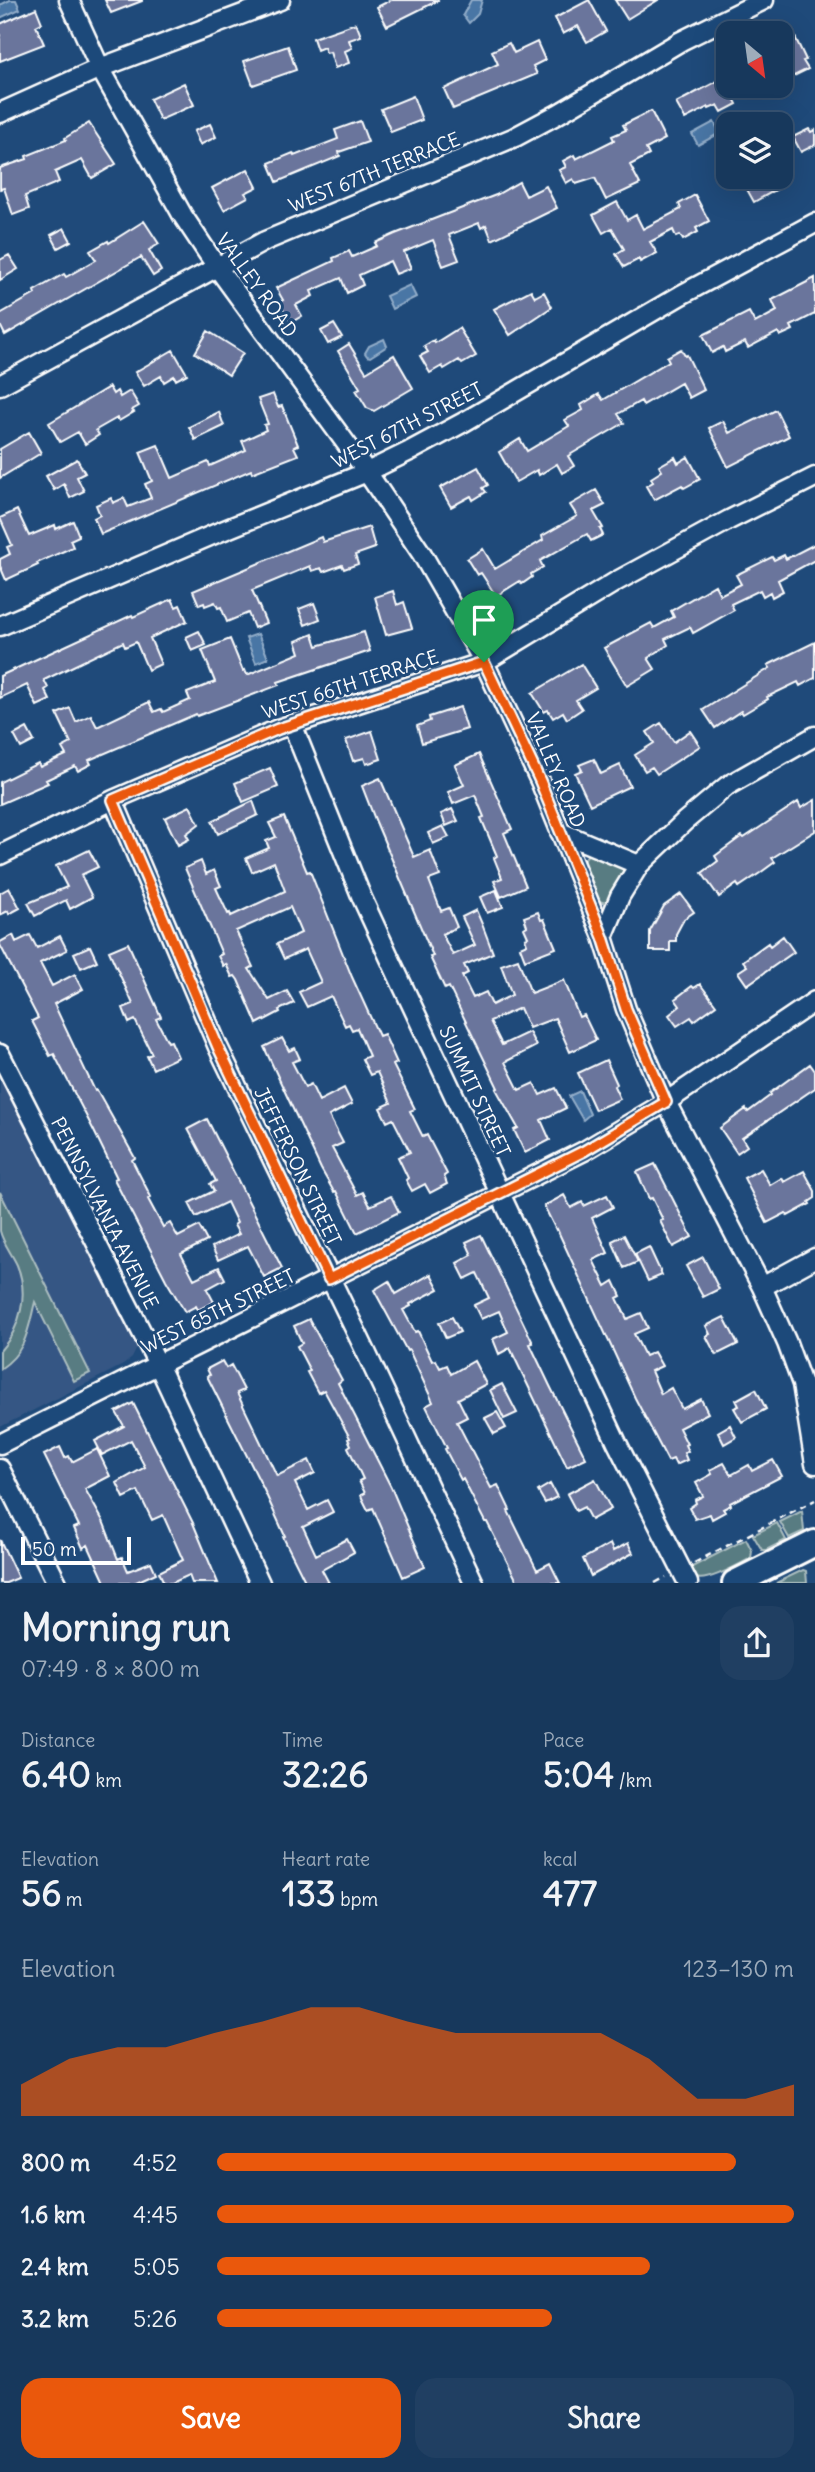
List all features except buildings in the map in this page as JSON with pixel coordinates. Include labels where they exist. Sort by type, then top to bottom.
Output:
[{"type":"main road","points":[[735,1583],[815,1543]]},
{"type":"street","name":"VALLEY ROAD","points":[[69,0],[100,68],[183,216],[217,267],[367,472],[422,554],[484,662],[523,741],[603,937],[626,1009],[666,1102],[788,1343],[802,1384],[815,1464]]},
{"type":"street","points":[[0,113],[100,68],[280,0]]},
{"type":"street","name":"WEST 67TH TERRACE","points":[[0,385],[265,241],[514,137],[681,41],[764,0]]},
{"type":"street","name":"WEST 67TH STREET","points":[[0,626],[367,472],[464,422],[681,295],[815,223]]},
{"type":"street","name":"WEST 66TH TERRACE","points":[[0,855],[113,800],[292,724],[484,662],[617,581],[815,477]]},
{"type":"street","name":"SUMMIT STREET","points":[[292,724],[367,909],[617,1443],[685,1576]]},
{"type":"street","points":[[603,937],[620,896],[639,864],[727,786],[815,736]]},
{"type":"street","name":"JEFFERSON STREET","points":[[113,800],[218,1047],[372,1364],[474,1583]]},
{"type":"street","points":[[560,832],[639,864]]},
{"type":"street","name":"WEST 65TH STREET","points":[[0,1444],[584,1151],[666,1102],[815,1001]]},
{"type":"street","name":"PENNSYLVANIA AVENUE","points":[[0,1054],[158,1364],[260,1583]]},
{"type":"street","points":[[762,1287],[815,1258]]},
{"type":"street","points":[[0,1469],[57,1583]]},
{"type":"path","points":[[655,1583],[685,1576],[815,1500]]},
{"type":"shaded area","points":[[16,0],[20,9],[0,18],[0,5]]},
{"type":"shaded area","points":[[471,0],[482,0],[478,14],[469,23],[463,15]]},
{"type":"shaded area","points":[[714,122],[716,126],[716,135],[698,145],[692,134]]},
{"type":"shaded area","points":[[410,285],[416,297],[392,309],[386,296]]},
{"type":"shaded area","points":[[384,339],[387,346],[370,357],[367,356],[365,353],[369,346]]},
{"type":"shaded area","points":[[258,634],[268,658],[256,663],[246,638]]},
{"type":"shaded area","points":[[0,1071],[137,1348],[132,1358],[123,1365],[0,1427]]},
{"type":"shaded area","points":[[580,1091],[590,1114],[583,1120],[569,1096]]},
{"type":"green space","points":[[589,853],[623,868],[624,874],[607,903],[598,901],[583,861]]},
{"type":"green space","points":[[0,1192],[90,1373],[74,1381],[35,1302],[21,1347],[0,1369],[0,1351],[13,1332],[21,1310],[22,1287],[17,1265],[0,1231]]},
{"type":"green space","points":[[802,1511],[804,1531],[789,1538],[780,1522]]},
{"type":"green space","points":[[777,1523],[786,1540],[762,1550],[753,1535]]},
{"type":"green space","points":[[746,1539],[752,1551],[751,1558],[708,1578],[694,1576],[690,1568]]},
{"type":"green space","points":[[806,1571],[807,1583],[776,1583]]},
{"type":"route","points":[[484,662],[540,781],[603,937],[626,1009],[666,1102],[584,1151],[329,1279],[218,1047],[113,800],[278,729],[484,662]]}]
